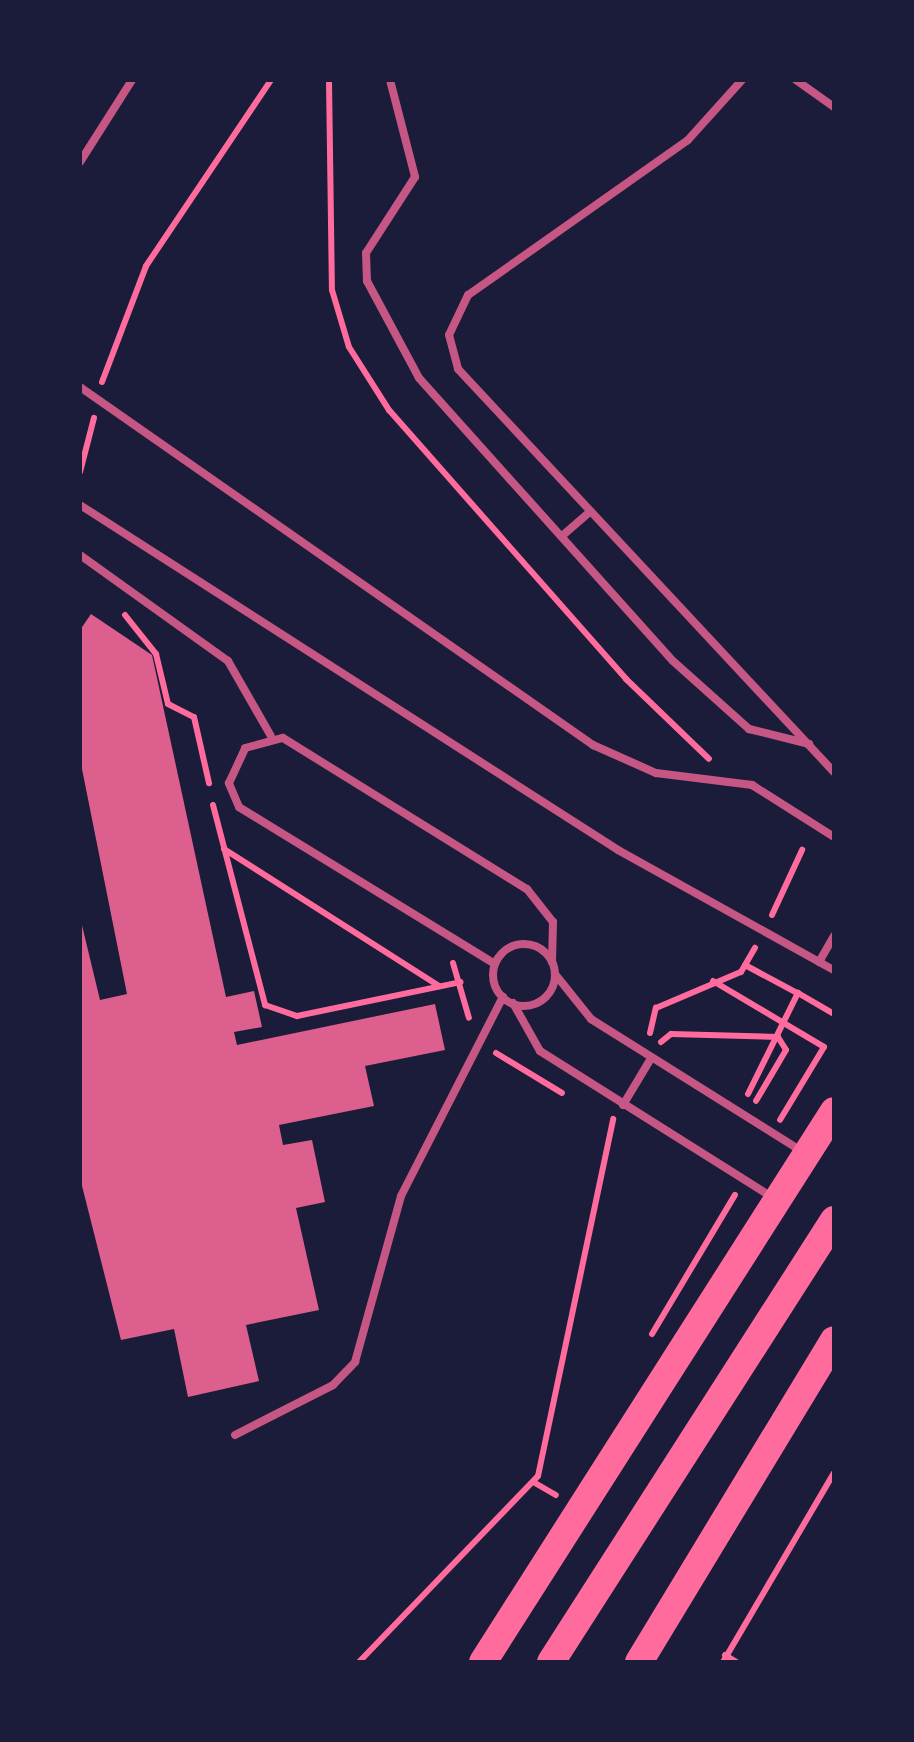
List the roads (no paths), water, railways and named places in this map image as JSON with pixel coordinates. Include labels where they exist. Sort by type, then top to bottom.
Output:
[{"type":"highway","points":[[483,1662],[834,1111]]},
{"type":"highway","points":[[552,1662],[834,1220]]},
{"type":"highway","points":[[639,1662],[834,1340]]},
{"type":"lane","points":[[80,162],[132,80]]},
{"type":"lane","points":[[390,80],[415,177],[366,254],[367,281],[420,378],[673,661],[749,729],[810,744]]},
{"type":"lane","points":[[742,80],[688,140],[571,230],[496,273],[456,313],[449,334],[458,369],[834,772]]},
{"type":"lane","points":[[796,80],[834,106]]},
{"type":"lane","points":[[80,387],[593,745],[656,773],[752,784],[834,838]]},
{"type":"lane","points":[[80,506],[618,850],[834,970]]},
{"type":"lane","points":[[562,536],[590,512]]},
{"type":"lane","points":[[80,555],[228,662],[271,736],[539,898],[553,922],[555,974],[579,1009],[650,1060],[807,1154]]},
{"type":"lane","points":[[234,1435],[333,1385],[354,1362],[401,1196],[503,997],[495,964],[239,807],[232,769],[245,748],[271,736]]},
{"type":"lane","points":[[819,962],[834,936]]},
{"type":"lane","points":[[495,964],[522,944],[552,962]]},
{"type":"lane","points":[[514,1004],[537,1003],[555,974]]},
{"type":"lane","points":[[503,997],[514,1004],[540,1051],[778,1202]]},
{"type":"lane","points":[[623,1105],[650,1060]]}]
